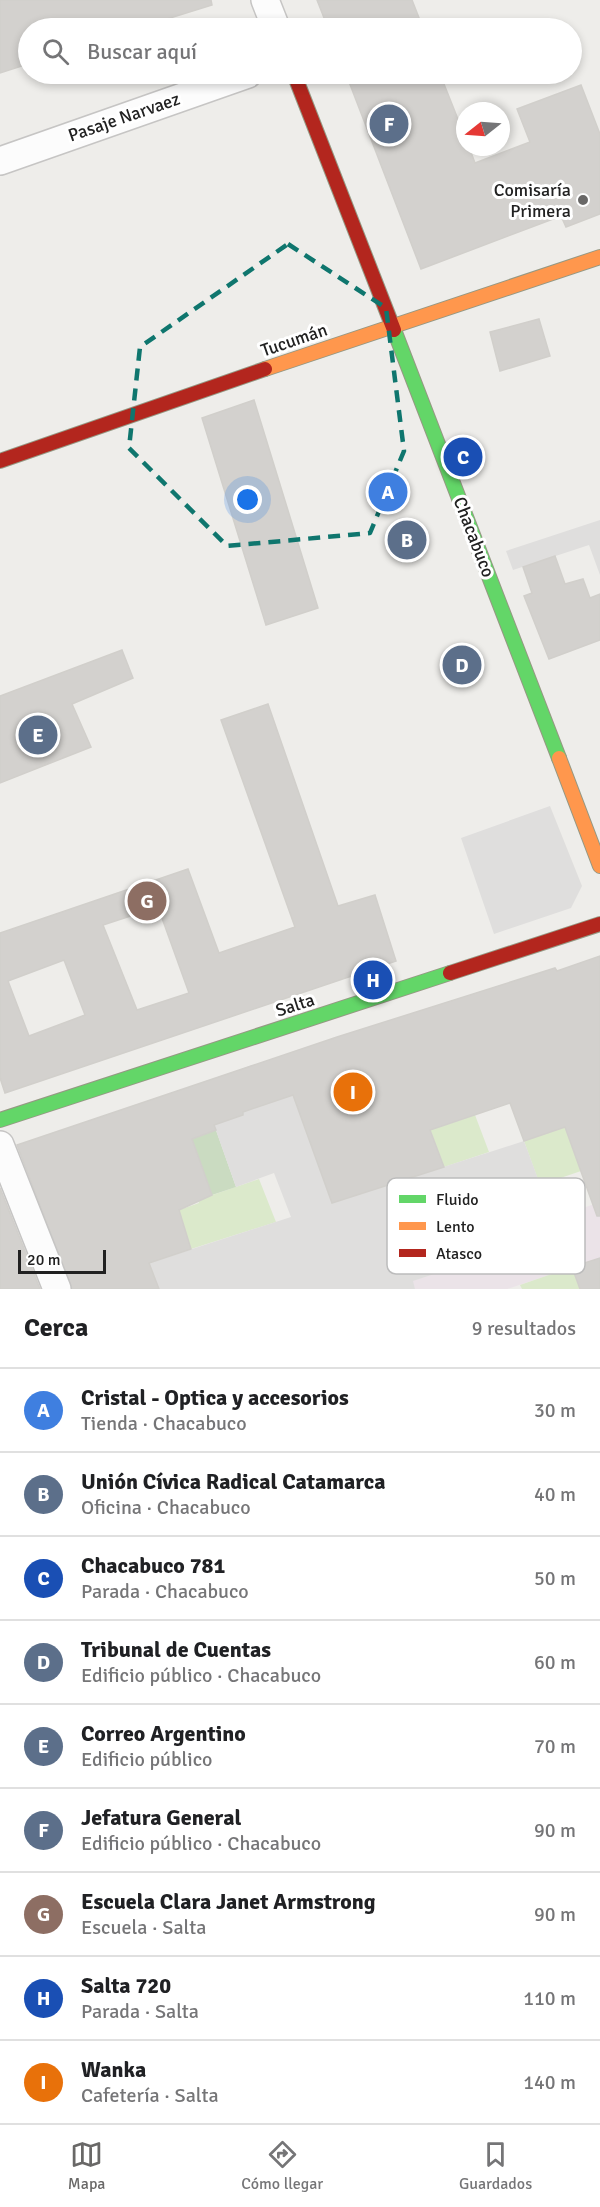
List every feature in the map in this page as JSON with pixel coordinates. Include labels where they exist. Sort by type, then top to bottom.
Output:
[{"type":"street","points":[[265,0],[272,18]]},
{"type":"street","name":"Pasaje Narvaez","points":[[0,161],[219,84]]},
{"type":"street","name":"Chacabuco","points":[[298,84],[393,325],[600,866]]},
{"type":"street","name":"Tucumán","points":[[0,461],[393,325],[600,257]]},
{"type":"street","name":"Salta","points":[[0,1120],[600,924]]},
{"type":"street","points":[[0,1145],[57,1289]]},
{"type":"highlighted area","points":[[288,244],[386,308],[404,451],[370,533],[227,546],[129,448],[140,347]]},
{"type":"shaded area","points":[[600,520],[600,575],[589,545],[513,570],[506,551]]},
{"type":"shaded area","points":[[550,806],[582,886],[571,908],[494,934],[461,838]]},
{"type":"shaded area","points":[[252,1065],[266,1104],[293,1095],[332,1203],[387,1185],[387,1274],[434,1274],[413,1281],[415,1289],[159,1289],[149,1263],[291,1217],[274,1173],[236,1187],[214,1125],[243,1115],[228,1074]]},
{"type":"shaded area","points":[[524,1141],[538,1178],[409,1178]]},
{"type":"shaded area","points":[[600,1202],[600,1258],[585,1263],[585,1207]]},
{"type":"shaded area","points":[[433,1274],[552,1274],[507,1289],[415,1289],[412,1281]]},
{"type":"green space","points":[[438,1092],[449,1124],[475,1115],[489,1152],[444,1167],[419,1099]]},
{"type":"green space","points":[[565,1127],[581,1171],[560,1178],[537,1178],[524,1141]]},
{"type":"green space","points":[[216,1130],[236,1187],[212,1195],[192,1139]]},
{"type":"green space","points":[[259,1179],[276,1222],[191,1249],[179,1210],[199,1203],[198,1200]]},
{"type":"green space","points":[[552,1274],[575,1274],[580,1289],[522,1289],[520,1285]]},
{"type":"building","points":[[0,0],[211,0],[212,5],[170,18],[18,18],[18,67],[0,73]]},
{"type":"building","points":[[317,0],[412,0],[419,18],[324,18]]},
{"type":"building","points":[[350,84],[444,84],[456,114],[456,156],[472,156],[475,163],[493,156],[510,156],[510,150],[530,142],[517,109],[581,85],[600,134],[600,214],[566,227],[561,216],[421,269]]},
{"type":"building","points":[[539,319],[550,356],[500,371],[490,332]]},
{"type":"building","points":[[254,400],[318,608],[266,625],[202,418]]},
{"type":"building","points":[[555,556],[565,584],[583,579],[590,598],[600,594],[600,640],[549,659],[524,596],[532,593],[523,567]]},
{"type":"building","points":[[122,650],[133,678],[72,704],[91,747],[0,783],[0,696]]},
{"type":"building","points":[[268,704],[338,906],[375,895],[396,961],[5,1093],[0,1078],[0,933],[188,869],[219,953],[295,927],[221,720]],"holes":[[[158,907],[189,993],[137,1010],[103,925]],[[64,960],[85,1015],[29,1036],[8,981]]]},
{"type":"building","points":[[600,956],[600,1216],[597,1216],[565,1127],[524,1141],[510,1103],[430,1130],[444,1167],[410,1178],[387,1178],[387,1185],[332,1203],[293,1095],[243,1112],[243,1115],[214,1125],[216,1130],[192,1139],[212,1195],[179,1210],[191,1249],[149,1263],[159,1289],[72,1289],[17,1145],[337,1037],[555,968],[557,971]]},
{"type":"building","points":[[0,1188],[40,1289],[0,1289]]},
{"type":"building","points":[[600,1258],[600,1289],[580,1289],[575,1274],[585,1274],[585,1263]]},
{"type":"traffic: fast","points":[[394,330],[559,758]]},
{"type":"traffic: fast","points":[[0,1120],[450,973]]},
{"type":"traffic: slow","points":[[265,369],[600,257]]},
{"type":"traffic: slow","points":[[559,758],[600,866]]},
{"type":"traffic: jam","points":[[298,84],[394,330]]},
{"type":"traffic: jam","points":[[0,461],[265,369]]},
{"type":"traffic: jam","points":[[450,973],[600,924]]},
{"type":"place","name":"Jefatura General","points":[[389,124]]},
{"type":"place","name":"Comisaría Primera","points":[[583,200]]},
{"type":"place","name":"Chacabuco 781","points":[[463,457]]},
{"type":"place","name":"Cristal - Optica y accesorios","points":[[388,492]]},
{"type":"place","name":"Unión Cívica Radical Catamarca","points":[[407,540]]},
{"type":"place","name":"Tribunal de Cuentas","points":[[462,665]]},
{"type":"place","name":"Correo Argentino","points":[[38,735]]},
{"type":"place","name":"Escuela Clara Janet Armstrong","points":[[147,901]]},
{"type":"place","name":"Salta 720","points":[[373,980]]},
{"type":"place","name":"Wanka","points":[[353,1092]]}]
